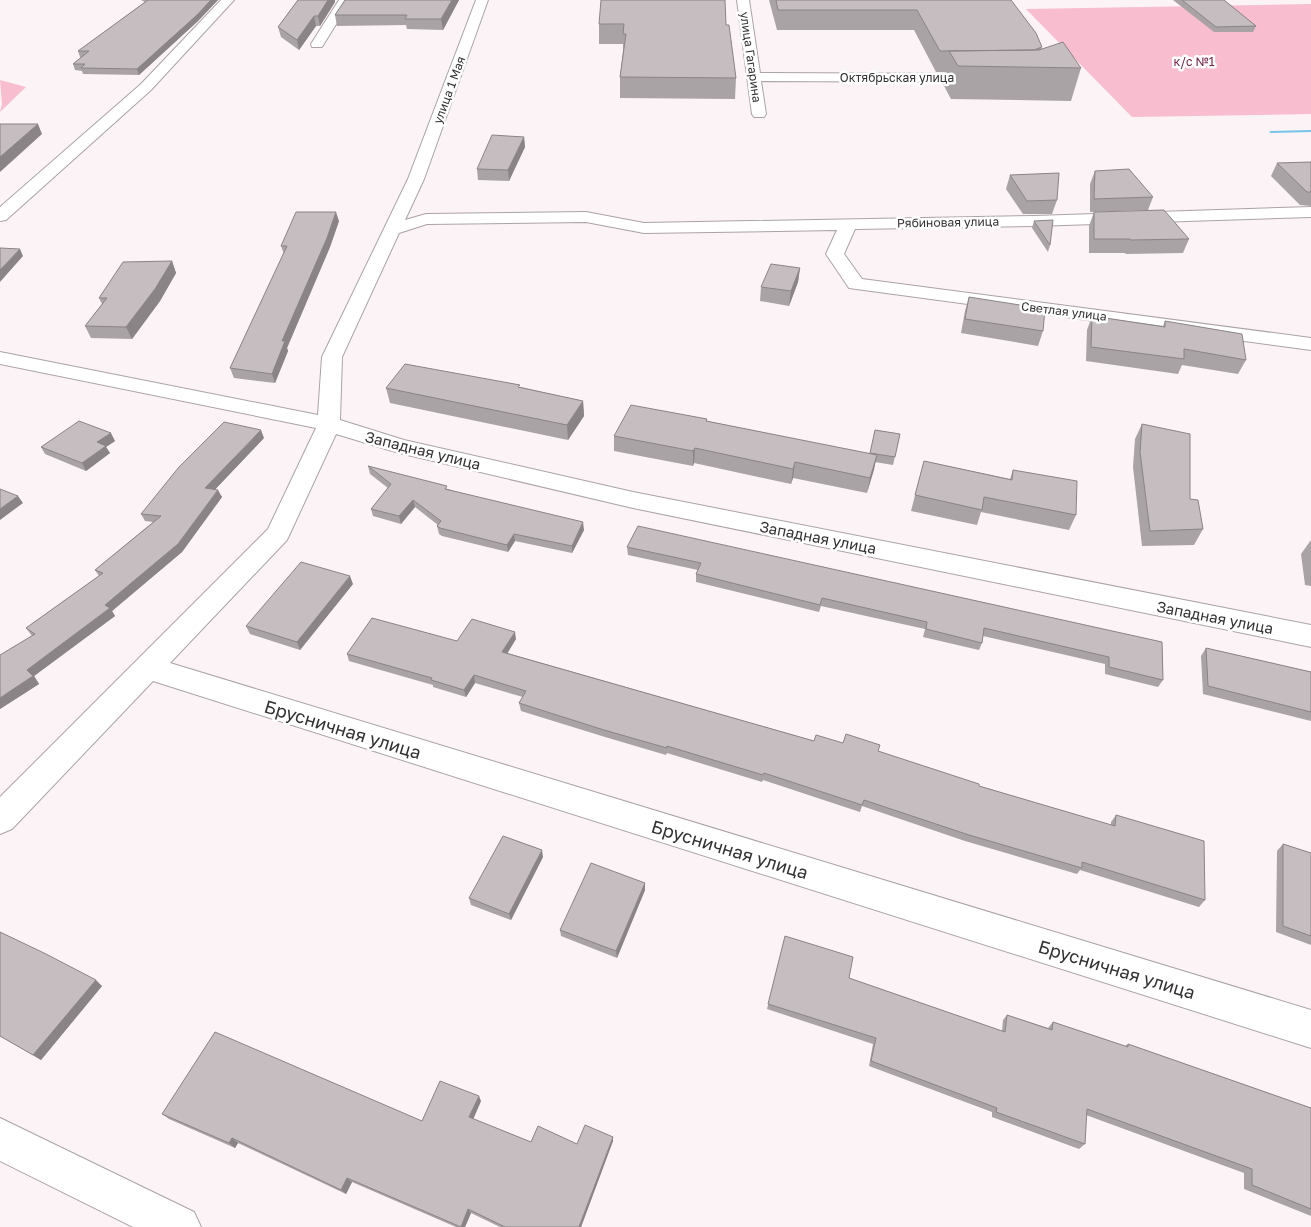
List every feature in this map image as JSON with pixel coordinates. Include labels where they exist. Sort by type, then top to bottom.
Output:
[{"type":"street","points":[[0,216],[146,87],[228,0]]},
{"type":"street","points":[[317,44],[345,0]]},
{"type":"street","name":"улица 1 Мая","points":[[329,424],[332,358],[416,179],[482,0]]},
{"type":"street","name":"улица Гагарина","points":[[744,0],[759,114]]},
{"type":"street","name":"Октябрьская улица","points":[[753,77],[1000,77]]},
{"type":"street","name":"Рябиновая улица","points":[[394,229],[426,220],[586,217],[644,228],[1044,220],[1311,212]]},
{"type":"street","name":"Светлая улица","points":[[849,224],[835,254],[856,284],[1311,344]]},
{"type":"street","name":"Западная улица","points":[[0,358],[329,424],[399,446],[633,500],[1311,636]]},
{"type":"street","points":[[0,818],[278,534],[329,424]]},
{"type":"street","name":"Брусничная улица","points":[[148,668],[1311,1029]]},
{"type":"street","points":[[0,1139],[179,1227]]},
{"type":"green space","name":"к/с №1","points":[[1311,4],[1311,114],[1132,117],[1026,9]]},
{"type":"green space","points":[[0,80],[26,87],[0,112],[2,104]]},
{"type":"building","points":[[148,0],[211,0],[137,69],[81,68],[85,64],[73,64],[89,51],[78,51]]},
{"type":"building","points":[[298,0],[328,0],[318,16],[314,16],[297,40],[278,27]]},
{"type":"building","points":[[345,0],[452,0],[441,19],[405,19],[407,15],[335,15]]},
{"type":"building","points":[[601,0],[725,0],[726,25],[729,25],[736,78],[620,77],[626,34],[623,34],[624,24],[599,24]]},
{"type":"building","points":[[776,0],[1011,0],[1036,33],[1042,47],[1034,50],[940,51],[917,10],[778,10]]},
{"type":"building","points":[[1182,0],[1224,0],[1256,26],[1216,27]]},
{"type":"building","points":[[1063,42],[1081,68],[958,66],[949,51],[1039,50]]},
{"type":"building","points":[[0,124],[38,124],[0,157]]},
{"type":"building","points":[[492,135],[524,137],[508,170],[477,169]]},
{"type":"building","points":[[1311,162],[1311,192],[1307,192],[1277,163]]},
{"type":"building","points":[[1129,169],[1153,197],[1094,199],[1095,171]]},
{"type":"building","points":[[1059,173],[1057,200],[1027,201],[1010,175]]},
{"type":"building","points":[[1164,210],[1189,239],[1094,239],[1094,212]]},
{"type":"building","points":[[296,212],[336,212],[327,238],[282,341],[285,341],[272,374],[230,368],[287,246],[281,246]]},
{"type":"building","points":[[1053,220],[1050,245],[1034,221]]},
{"type":"building","points":[[0,248],[20,249],[0,270]]},
{"type":"building","points":[[172,261],[155,289],[126,327],[85,326],[107,298],[99,298],[123,262]]},
{"type":"building","points":[[771,264],[800,268],[791,291],[761,287]]},
{"type":"building","points":[[969,297],[1045,309],[1043,331],[965,319]]},
{"type":"building","points":[[1092,316],[1165,327],[1165,321],[1242,334],[1246,360],[1184,349],[1184,359],[1091,347]]},
{"type":"building","points":[[405,364],[520,385],[518,387],[583,401],[567,425],[386,388]]},
{"type":"building","points":[[631,405],[877,455],[870,478],[795,462],[793,469],[695,448],[693,451],[614,436]]},
{"type":"building","points":[[79,421],[111,433],[97,442],[106,446],[82,463],[41,447]]},
{"type":"building","points":[[224,422],[261,430],[205,488],[218,490],[178,544],[105,605],[110,608],[27,670],[33,676],[0,698],[0,655],[35,634],[26,628],[103,573],[95,570],[161,516],[141,514],[179,467]]},
{"type":"building","points":[[1142,424],[1190,434],[1190,499],[1198,500],[1203,529],[1150,531],[1140,452]]},
{"type":"building","points":[[875,430],[900,434],[895,457],[870,453]]},
{"type":"building","points":[[924,461],[1012,480],[1013,470],[1077,481],[1076,515],[984,497],[982,510],[915,495]]},
{"type":"building","points":[[368,466],[447,486],[445,489],[583,522],[572,546],[514,534],[507,545],[440,528],[437,526],[441,521],[413,500],[399,516],[371,509],[391,484]]},
{"type":"building","points":[[0,489],[18,496],[0,509]]},
{"type":"building","points":[[638,526],[1162,642],[1163,680],[1109,667],[1109,657],[984,628],[982,643],[926,629],[927,622],[822,598],[820,605],[696,574],[701,563],[627,547]]},
{"type":"building","points":[[301,562],[350,576],[297,642],[246,626]]},
{"type":"building","points":[[372,618],[457,641],[472,619],[515,632],[502,652],[814,741],[816,735],[843,743],[846,734],[880,745],[878,751],[979,784],[979,786],[1115,826],[1116,815],[1204,841],[1205,900],[1082,862],[1082,868],[969,835],[864,800],[862,805],[764,773],[763,775],[667,746],[667,748],[604,730],[519,703],[526,691],[474,675],[464,690],[431,680],[432,678],[347,654]]},
{"type":"building","points":[[1206,648],[1311,672],[1311,712],[1208,686]]},
{"type":"building","points":[[503,836],[542,850],[509,914],[469,898]]},
{"type":"building","points":[[1283,844],[1311,853],[1311,936],[1283,926]]},
{"type":"building","points":[[591,863],[645,883],[616,951],[560,930]]},
{"type":"building","points":[[0,932],[96,980],[33,1055],[0,1036]]},
{"type":"building","points":[[785,936],[853,957],[849,978],[1005,1032],[1007,1015],[1052,1030],[1053,1022],[1128,1047],[1128,1044],[1311,1108],[1311,1209],[1252,1185],[1252,1169],[1087,1109],[1085,1144],[996,1112],[997,1108],[871,1061],[876,1038],[768,1004]]},
{"type":"building","points":[[215,1032],[422,1121],[440,1081],[479,1096],[469,1117],[531,1142],[538,1126],[577,1144],[585,1125],[613,1137],[579,1227],[505,1227],[468,1209],[461,1227],[347,1178],[341,1190],[232,1138],[229,1143],[162,1114]]},
{"type":"waterway","points":[[1271,132],[1311,131]]}]
